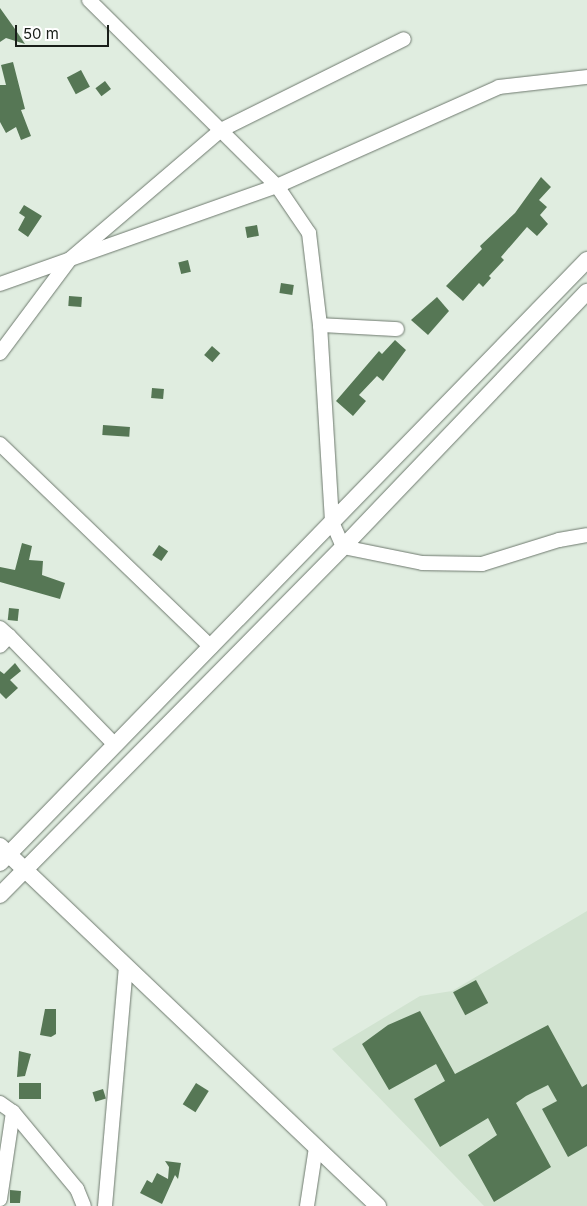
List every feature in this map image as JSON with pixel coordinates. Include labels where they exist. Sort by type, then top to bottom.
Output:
[{"type":"street","points":[[89,0],[277,186],[309,233],[320,325],[332,522],[343,547]]},
{"type":"street","points":[[0,353],[70,260],[221,130],[404,39]]},
{"type":"street","points":[[3,280],[70,260],[277,186],[499,87],[587,77]]},
{"type":"street","points":[[378,1206],[25,869],[3,854],[115,745],[587,260]]},
{"type":"street","points":[[0,895],[343,547],[587,292]]},
{"type":"street","points":[[552,296],[568,312]]},
{"type":"street","points":[[320,325],[397,329]]},
{"type":"street","points":[[0,444],[211,647]]},
{"type":"street","points":[[343,547],[422,563],[482,564],[560,540],[587,535]]},
{"type":"street","points":[[3,637],[115,745]]},
{"type":"street","points":[[105,1206],[126,966]]},
{"type":"street","points":[[0,1103],[13,1112],[77,1189],[84,1206]]},
{"type":"street","points":[[0,1199],[13,1112]]},
{"type":"street","points":[[307,1206],[316,1147]]},
{"type":"shaded area","points":[[587,911],[587,1206],[484,1206],[332,1049],[420,996],[452,991]]},
{"type":"building","points":[[0,8],[25,44],[6,38],[0,42]]},
{"type":"building","points":[[13,62],[25,109],[21,110],[31,136],[21,140],[16,127],[6,133],[0,122],[0,85],[6,85],[1,65]]},
{"type":"building","points":[[81,70],[90,87],[76,94],[67,78]]},
{"type":"building","points":[[105,81],[111,89],[101,96],[95,88]]},
{"type":"building","points":[[541,177],[551,187],[539,200],[547,207],[540,215],[548,224],[537,236],[527,227],[501,257],[504,260],[489,276],[491,278],[483,287],[479,283],[463,301],[446,286],[482,249],[480,246],[515,213]]},
{"type":"building","points":[[24,205],[42,216],[28,237],[18,230],[25,217],[19,213]]},
{"type":"building","points":[[257,225],[259,236],[247,238],[245,227]]},
{"type":"building","points":[[188,260],[191,272],[181,274],[178,262]]},
{"type":"building","points":[[281,283],[294,285],[292,295],[279,293]]},
{"type":"building","points":[[69,296],[82,297],[81,307],[68,306]]},
{"type":"building","points":[[437,297],[449,311],[428,335],[411,320]]},
{"type":"building","points":[[395,340],[406,350],[383,381],[377,376],[359,395],[366,401],[353,416],[336,401],[379,351],[382,354]]},
{"type":"building","points":[[212,346],[220,353],[212,362],[204,355]]},
{"type":"building","points":[[152,388],[164,389],[163,399],[151,398]]},
{"type":"building","points":[[103,425],[130,427],[129,437],[102,435]]},
{"type":"building","points":[[22,543],[32,546],[29,560],[43,561],[42,575],[65,583],[60,599],[0,582],[0,567],[15,570]]},
{"type":"building","points":[[159,545],[168,551],[161,561],[152,555]]},
{"type":"building","points":[[9,608],[19,609],[18,621],[8,620]]},
{"type":"building","points":[[15,663],[21,671],[10,680],[18,688],[6,699],[0,693],[0,671],[4,674]]},
{"type":"building","points":[[476,980],[488,1003],[465,1015],[453,992]]},
{"type":"building","points":[[45,1009],[56,1009],[56,1034],[51,1037],[40,1035]]},
{"type":"building","points":[[420,1011],[455,1074],[548,1025],[582,1087],[587,1084],[587,1146],[568,1157],[542,1109],[557,1101],[548,1085],[526,1096],[516,1103],[551,1167],[494,1202],[468,1155],[497,1135],[488,1118],[440,1147],[414,1099],[445,1081],[436,1064],[389,1090],[362,1044],[388,1025]]},
{"type":"building","points":[[19,1051],[31,1054],[25,1076],[17,1077]]},
{"type":"building","points":[[19,1083],[41,1083],[41,1099],[19,1099]]},
{"type":"building","points":[[196,1083],[209,1091],[195,1112],[183,1104]]},
{"type":"building","points":[[103,1089],[106,1099],[95,1102],[92,1092]]},
{"type":"building","points":[[165,1161],[181,1163],[178,1179],[175,1175],[162,1204],[140,1193],[147,1180],[152,1183],[157,1173],[168,1179],[169,1167]]},
{"type":"building","points":[[10,1190],[21,1191],[20,1203],[10,1203]]}]
